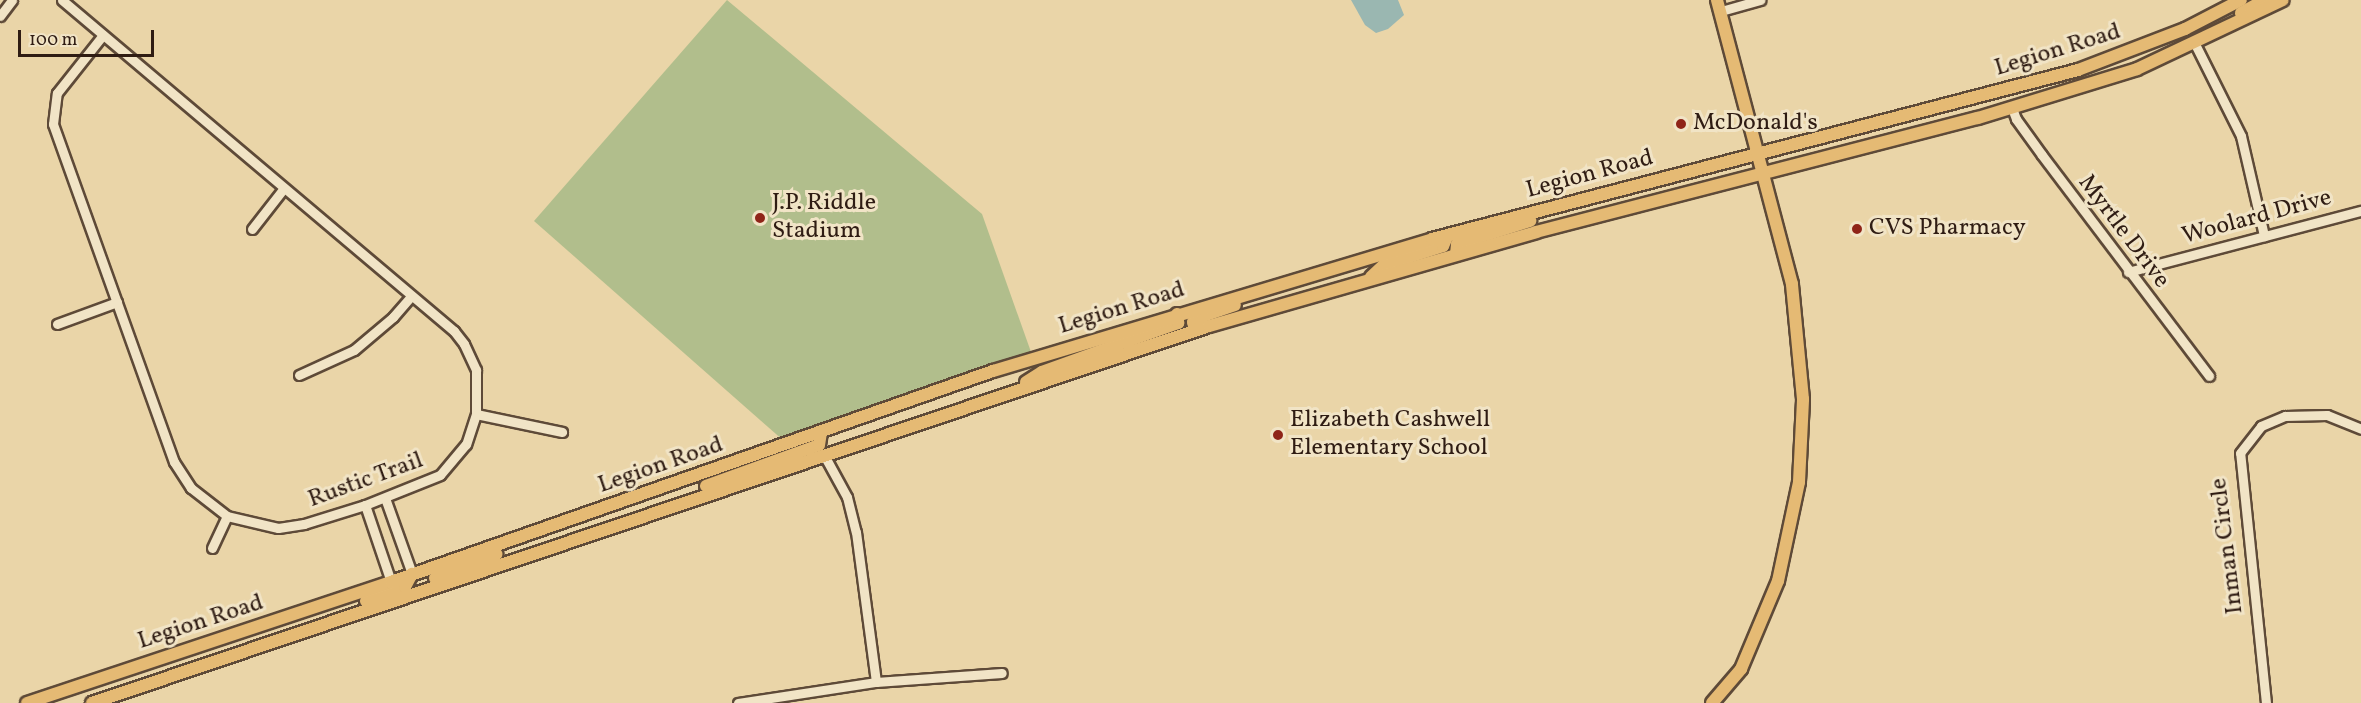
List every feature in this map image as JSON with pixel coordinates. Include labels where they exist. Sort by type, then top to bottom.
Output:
[{"type":"main road","name":"Legion Road","points":[[27,703],[391,582],[991,371],[1448,235],[2078,70],[2185,29],[2241,0]]},
{"type":"main road","points":[[2224,30],[2232,18],[2264,0]]},
{"type":"main road","name":"Legion Road","points":[[92,703],[1195,330],[1456,255],[2012,108],[2137,69],[2196,44],[2283,0]]},
{"type":"main road","points":[[1720,6],[1755,154],[1786,256],[1796,311],[1802,443],[1794,514],[1778,581],[1754,642],[1733,683],[1728,703]]},
{"type":"main road","points":[[1456,255],[1457,244],[1545,217],[1580,199]]},
{"type":"main road","points":[[1368,280],[1384,265],[1443,246],[1448,235]]},
{"type":"main road","points":[[1195,330],[1193,322],[1197,318],[1316,280],[1337,267]]},
{"type":"main road","points":[[1010,392],[1042,372],[1178,323],[1177,314]]},
{"type":"main road","points":[[678,504],[693,491],[819,445],[820,432]]},
{"type":"main road","points":[[426,589],[430,580],[577,524],[588,513]]},
{"type":"main road","points":[[316,627],[322,619],[405,587],[412,574]]},
{"type":"main road","points":[[1713,703],[1733,683]]},
{"type":"street","points":[[0,16],[12,0]]},
{"type":"street","name":"Rustic Trail","points":[[62,0],[411,296],[464,344],[476,370],[476,414],[466,444],[449,467],[424,485],[365,505],[285,527],[263,527],[227,516],[196,494],[174,462],[52,113],[62,84],[103,35]]},
{"type":"street","points":[[1720,6],[1760,0]]},
{"type":"street","points":[[2196,44],[2241,136],[2264,236]]},
{"type":"street","name":"Myrtle Drive","points":[[2012,108],[2016,119],[2128,272],[2209,376]]},
{"type":"street","points":[[252,229],[284,188]]},
{"type":"street","name":"Woolard Drive","points":[[2128,272],[2361,211]]},
{"type":"street","points":[[299,375],[354,350],[393,317],[411,296]]},
{"type":"street","points":[[57,324],[117,302]]},
{"type":"street","points":[[476,414],[562,432]]},
{"type":"street","name":"Inman Circle","points":[[2266,703],[2240,453],[2260,426],[2286,416],[2327,415],[2361,429]]},
{"type":"street","points":[[824,455],[846,496],[856,532],[876,682]]},
{"type":"street","points":[[385,498],[412,574]]},
{"type":"street","points":[[365,505],[391,582]]},
{"type":"street","points":[[212,548],[227,516]]},
{"type":"street","points":[[738,703],[876,682],[1002,673]]},
{"type":"green space","name":"J.P. Riddle Stadium","points":[[727,0],[982,214],[1031,352],[784,441],[534,221]]},
{"type":"water","points":[[1351,0],[1398,0],[1404,15],[1388,29],[1376,33],[1365,25]]},
{"type":"place","name":"McDonald's","points":[[1681,124]]},
{"type":"place","name":"J.P. Riddle Stadium","points":[[760,218]]},
{"type":"place","name":"CVS Pharmacy","points":[[1857,229]]},
{"type":"place","name":"Elizabeth Cashwell Elementary School","points":[[1278,435]]}]
